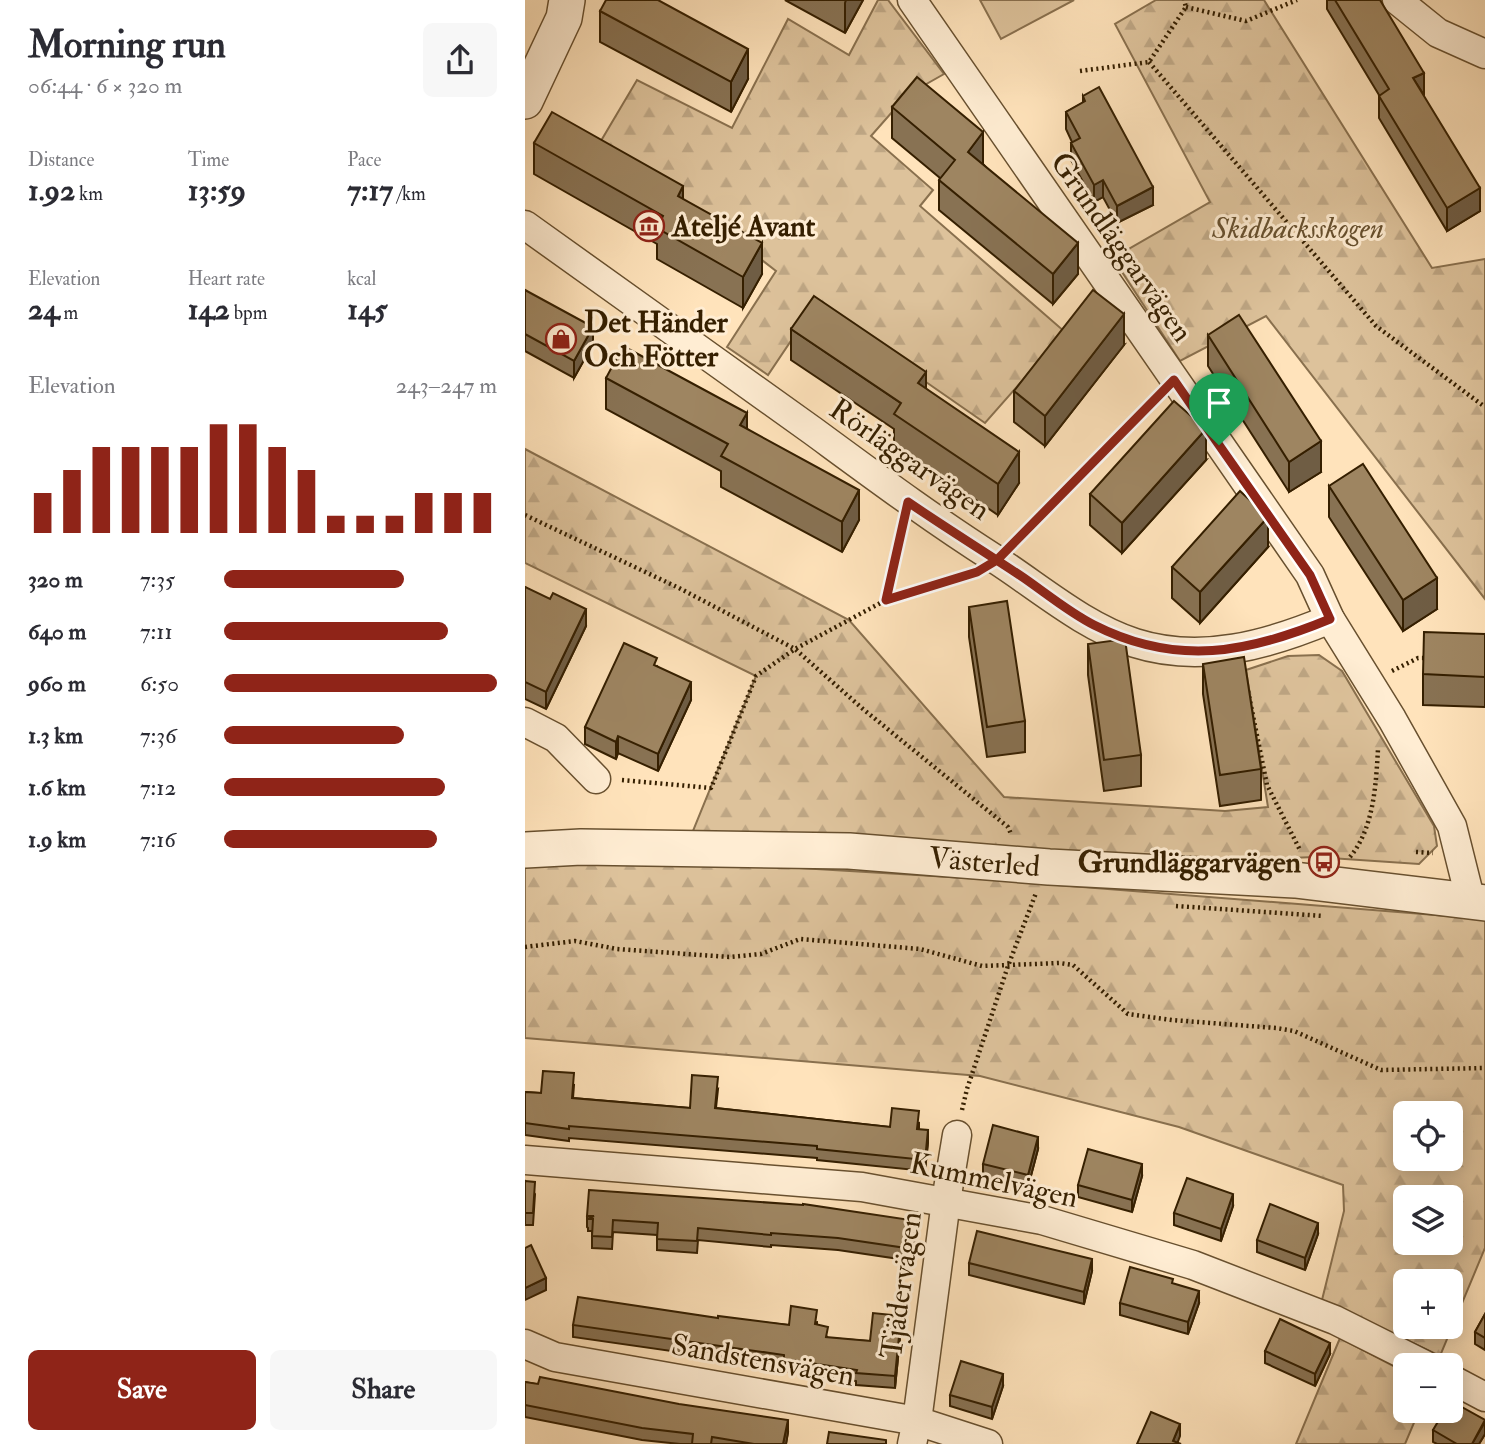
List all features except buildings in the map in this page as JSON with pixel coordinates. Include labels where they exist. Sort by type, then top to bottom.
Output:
[{"type":"street","points":[[525,101],[564,18],[568,0]]},
{"type":"street","name":"Grundläggarvägen","points":[[912,0],[1310,575],[1330,619],[1452,825],[1478,902]]},
{"type":"street","points":[[1397,0],[1438,33],[1485,54]]},
{"type":"street","name":"Rörläggarvägen","points":[[525,225],[908,502],[1093,625],[1136,643],[1179,651],[1241,648],[1286,637],[1330,619]]},
{"type":"street","points":[[525,722],[556,738],[596,779]]},
{"type":"street","name":"Västerled","points":[[525,850],[581,847],[849,851],[1295,880],[1478,902]]},
{"type":"street","name":"Tjädervägen","points":[[914,1432],[957,1135]]},
{"type":"street","name":"Kummelvägen","points":[[525,1160],[862,1187],[1042,1220],[1193,1265],[1335,1320],[1401,1353]]},
{"type":"street","name":"Sandstensvägen","points":[[525,1344],[555,1357],[914,1432],[988,1444]]},
{"type":"street","points":[[1463,1385],[1485,1397]]},
{"type":"path","points":[[1080,71],[1149,62],[1186,8],[1184,0]]},
{"type":"path","points":[[1186,8],[1246,20],[1297,0]]},
{"type":"path","points":[[1149,62],[1376,326],[1485,407]]},
{"type":"path","points":[[596,779],[711,788],[756,676],[795,649],[886,600],[977,572],[997,560],[1174,380]]},
{"type":"path","points":[[886,600],[908,502]]},
{"type":"path","points":[[525,515],[679,588],[795,649],[863,709],[1008,827],[1036,865],[1036,894],[1008,966],[967,1089],[957,1135]]},
{"type":"path","points":[[1371,686],[1418,658],[1431,658]]},
{"type":"path","points":[[1245,681],[1253,706],[1267,785],[1297,842],[1303,861]]},
{"type":"path","points":[[1345,863],[1358,848],[1367,825],[1375,790],[1379,743]]},
{"type":"path","points":[[525,947],[575,941],[617,949],[729,957],[761,954],[800,939],[920,949],[982,965],[1060,963],[1073,965],[1128,1014],[1294,1031],[1381,1070],[1485,1068]]},
{"type":"green space","points":[[878,0],[888,0],[944,74],[907,95],[871,136],[933,190],[920,206],[1065,332],[985,423],[815,305],[768,375],[727,347],[776,271],[695,208],[595,151],[637,80],[732,128],[788,19],[849,55]]},
{"type":"green space","points":[[980,0],[1074,0],[1001,39]]},
{"type":"green space","name":"Skidbacksskogen","points":[[1156,0],[1264,0],[1432,268],[1485,259],[1485,599],[1266,316],[1180,361],[1113,258],[1210,202],[1115,24]]},
{"type":"green space","points":[[525,449],[849,620],[1004,797],[1225,811],[1268,807],[1246,670],[1288,656],[1319,655],[1342,671],[1434,826],[1437,846],[1419,864],[1315,857],[1049,867],[686,848],[756,676],[525,563]]},
{"type":"green space","points":[[596,856],[983,879],[1485,919],[1485,1248],[1463,1301],[1463,1269],[1393,1269],[1393,1334],[1322,1300],[1344,1211],[1343,1185],[1179,1127],[980,1076],[525,1038],[525,862]]},
{"type":"green space","points":[[1340,1338],[1393,1366],[1393,1423],[1414,1423],[1405,1444],[1296,1444]]},
{"type":"green space","points":[[1404,1339],[1447,1339],[1441,1353],[1434,1353]]},
{"type":"place","name":"Ateljé Avant","points":[[649,226]]},
{"type":"place","name":"Det Händer Och Fötter","points":[[561,339]]},
{"type":"place","name":"Grundläggarvägen","points":[[1324,862]]},
{"type":"route","points":[[1219,445],[1174,380],[997,560],[977,572],[886,600],[908,502],[997,560],[1093,625],[1136,643],[1179,651],[1241,648],[1286,637],[1330,619],[1310,575],[1219,445]]}]
